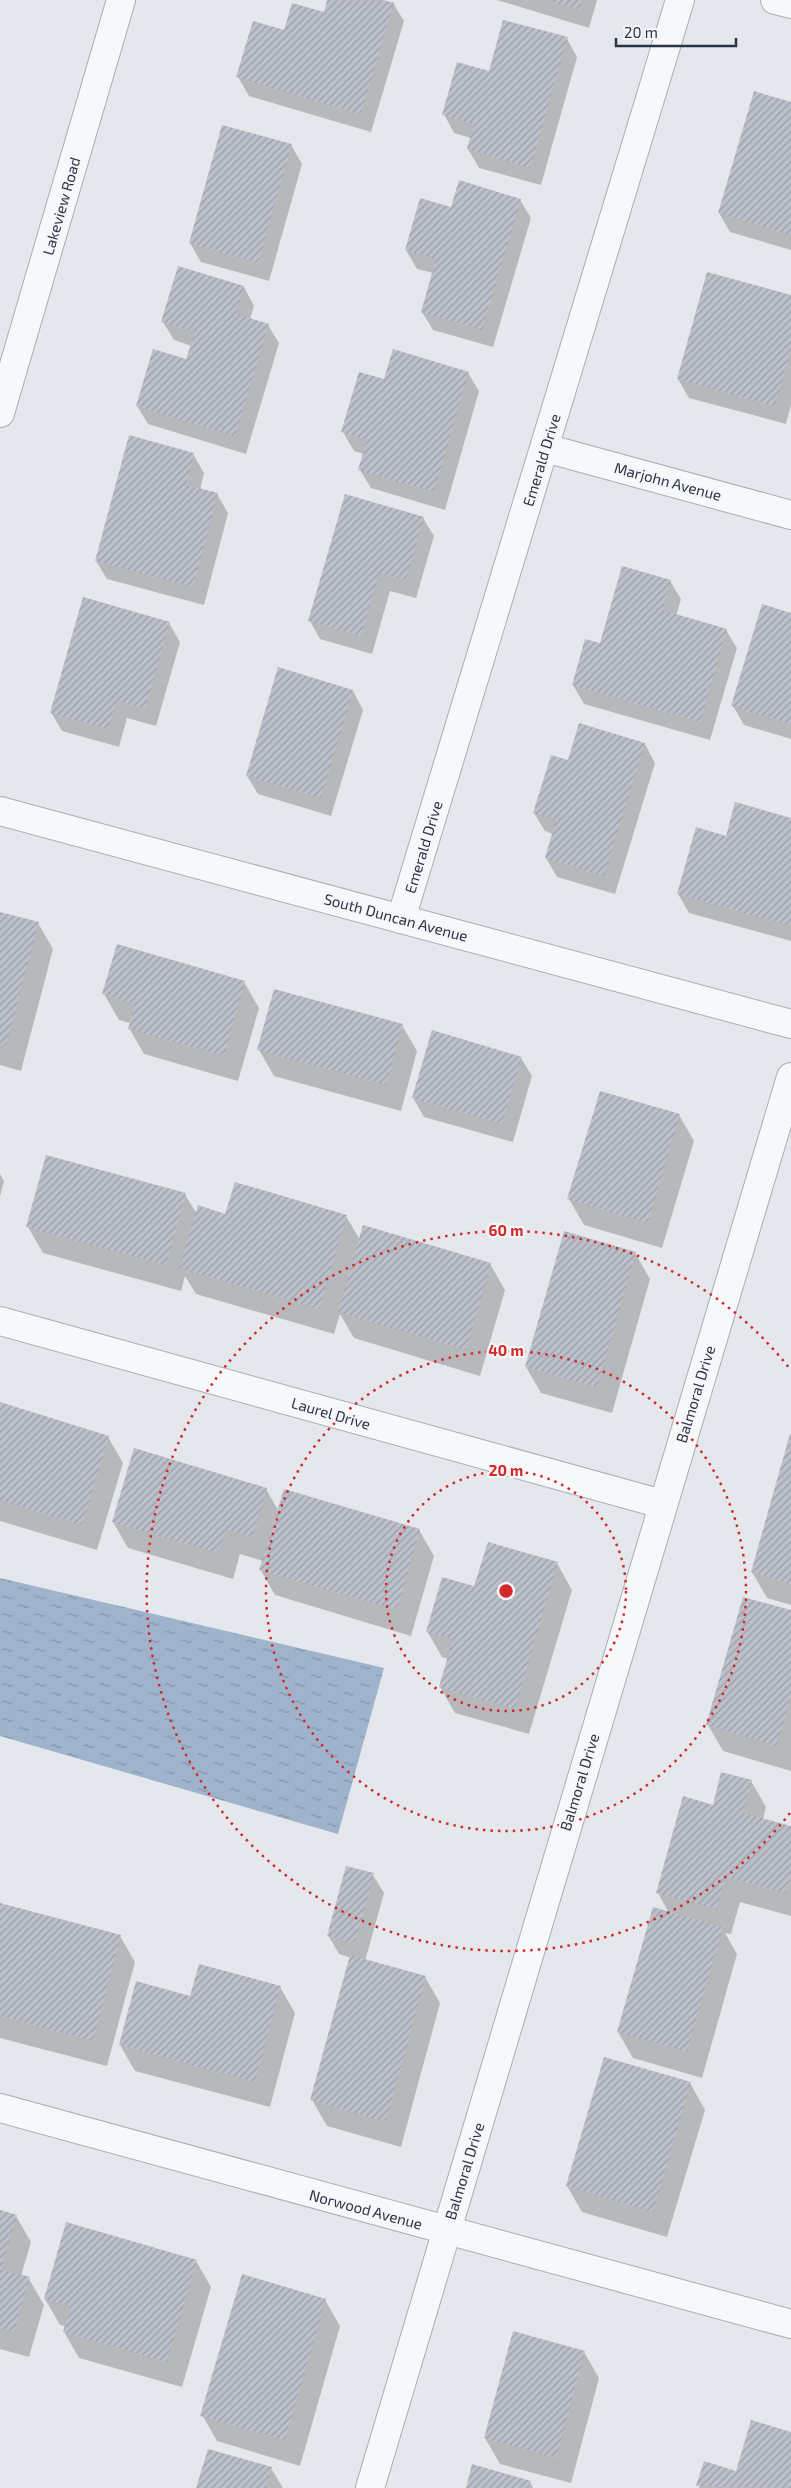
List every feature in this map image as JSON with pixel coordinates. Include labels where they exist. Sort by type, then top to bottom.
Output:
[{"type":"street","name":"Lakeview Road","points":[[0,413],[121,0]]},
{"type":"street","name":"Emerald Drive","points":[[401,919],[680,0]]},
{"type":"street","points":[[775,0],[791,4]]},
{"type":"street","name":"Marjohn Avenue","points":[[545,448],[791,515]]},
{"type":"street","name":"South Duncan Avenue","points":[[0,811],[791,1024]]},
{"type":"street","name":"Balmoral Drive","points":[[370,2488],[662,1504],[791,1078]]},
{"type":"street","name":"Laurel Drive","points":[[0,1321],[662,1504]]},
{"type":"street","name":"Norwood Avenue","points":[[0,2108],[791,2324]]},
{"type":"water","points":[[0,1578],[384,1668],[338,1834],[0,1736]]},
{"type":"building","points":[[327,0],[394,2],[361,114],[236,77],[253,21],[284,30],[292,3],[324,12]]},
{"type":"building","points":[[547,0],[582,0],[579,10]]},
{"type":"building","points":[[503,20],[568,37],[530,168],[467,149],[474,124],[442,115],[457,62],[489,71]]},
{"type":"building","points":[[754,91],[791,102],[791,235],[718,213]]},
{"type":"building","points":[[222,125],[292,144],[258,263],[189,243]]},
{"type":"building","points":[[459,180],[521,199],[482,330],[421,312],[436,259],[405,250],[420,198],[451,207]]},
{"type":"building","points":[[178,266],[244,286],[236,314],[269,324],[235,436],[136,406],[153,349],[186,359],[195,332],[161,322]]},
{"type":"building","points":[[707,272],[791,295],[791,349],[775,406],[677,379]]},
{"type":"building","points":[[393,349],[469,372],[434,492],[358,470],[367,440],[341,432],[359,372],[384,379]]},
{"type":"building","points":[[129,435],[194,453],[186,485],[218,493],[193,587],[95,561]]},
{"type":"building","points":[[345,494],[424,517],[406,580],[379,573],[361,636],[308,621]]},
{"type":"building","points":[[622,566],[671,580],[662,610],[727,629],[700,722],[572,685],[585,639],[600,643]]},
{"type":"building","points":[[83,597],[170,622],[145,709],[117,700],[108,729],[50,713]]},
{"type":"building","points":[[762,604],[791,613],[791,724],[731,706]]},
{"type":"building","points":[[278,667],[353,690],[321,798],[246,776]]},
{"type":"building","points":[[579,723],[645,743],[604,876],[545,858],[556,820],[533,813],[551,755],[568,760]]},
{"type":"building","points":[[735,802],[791,818],[791,926],[677,894],[696,827],[726,836]]},
{"type":"building","points":[[0,912],[39,922],[6,1045],[0,1044]]},
{"type":"building","points":[[117,944],[245,981],[224,1056],[128,1029],[135,1004],[102,994]]},
{"type":"building","points":[[274,989],[403,1024],[386,1085],[257,1050]]},
{"type":"building","points":[[432,1030],[522,1057],[502,1124],[412,1098]]},
{"type":"building","points":[[600,1091],[680,1114],[648,1223],[567,1199]]},
{"type":"building","points":[[46,1155],[186,1193],[166,1265],[26,1227]]},
{"type":"building","points":[[235,1182],[347,1215],[319,1309],[179,1268],[198,1205],[225,1214]]},
{"type":"building","points":[[363,1225],[491,1263],[466,1350],[338,1312]]},
{"type":"building","points":[[564,1231],[636,1252],[597,1387],[525,1367]]},
{"type":"building","points":[[0,1402],[109,1436],[82,1525],[0,1500]]},
{"type":"building","points":[[791,1434],[791,1584],[751,1572]]},
{"type":"building","points":[[134,1448],[267,1488],[252,1537],[226,1529],[218,1553],[112,1522]]},
{"type":"building","points":[[284,1489],[420,1529],[397,1610],[259,1570]]},
{"type":"building","points":[[488,1542],[558,1562],[515,1709],[439,1687],[453,1639],[426,1632],[442,1577],[474,1586]]},
{"type":"building","points":[[743,1597],[791,1610],[791,1696],[777,1746],[706,1725]]},
{"type":"building","points":[[721,1772],[752,1780],[743,1813],[791,1826],[791,1875],[786,1893],[725,1877],[717,1909],[656,1893],[683,1796],[713,1805]]},
{"type":"building","points":[[346,1866],[374,1873],[355,1943],[327,1936]]},
{"type":"building","points":[[0,1903],[121,1935],[93,2041],[0,2016]]},
{"type":"building","points":[[653,1907],[723,1927],[687,2052],[617,2032]]},
{"type":"building","points":[[350,1955],[426,1976],[386,2122],[310,2100]]},
{"type":"building","points":[[199,1964],[281,1986],[255,2082],[119,2045],[136,1981],[190,1996]]},
{"type":"building","points":[[604,2057],[691,2082],[653,2212],[566,2186]]},
{"type":"building","points":[[0,2210],[17,2215],[1,2269],[30,2277],[14,2332],[0,2328]]},
{"type":"building","points":[[66,2222],[197,2260],[167,2362],[63,2332],[70,2306],[44,2299]]},
{"type":"building","points":[[242,2274],[326,2299],[285,2440],[200,2416]]},
{"type":"building","points":[[513,2331],[585,2351],[556,2458],[484,2438]]},
{"type":"building","points":[[751,2420],[791,2432],[791,2488],[696,2486],[704,2461],[736,2471]]},
{"type":"building","points":[[208,2449],[272,2467],[266,2488],[196,2488]]},
{"type":"building","points":[[472,2464],[531,2481],[528,2488],[466,2488]]}]
